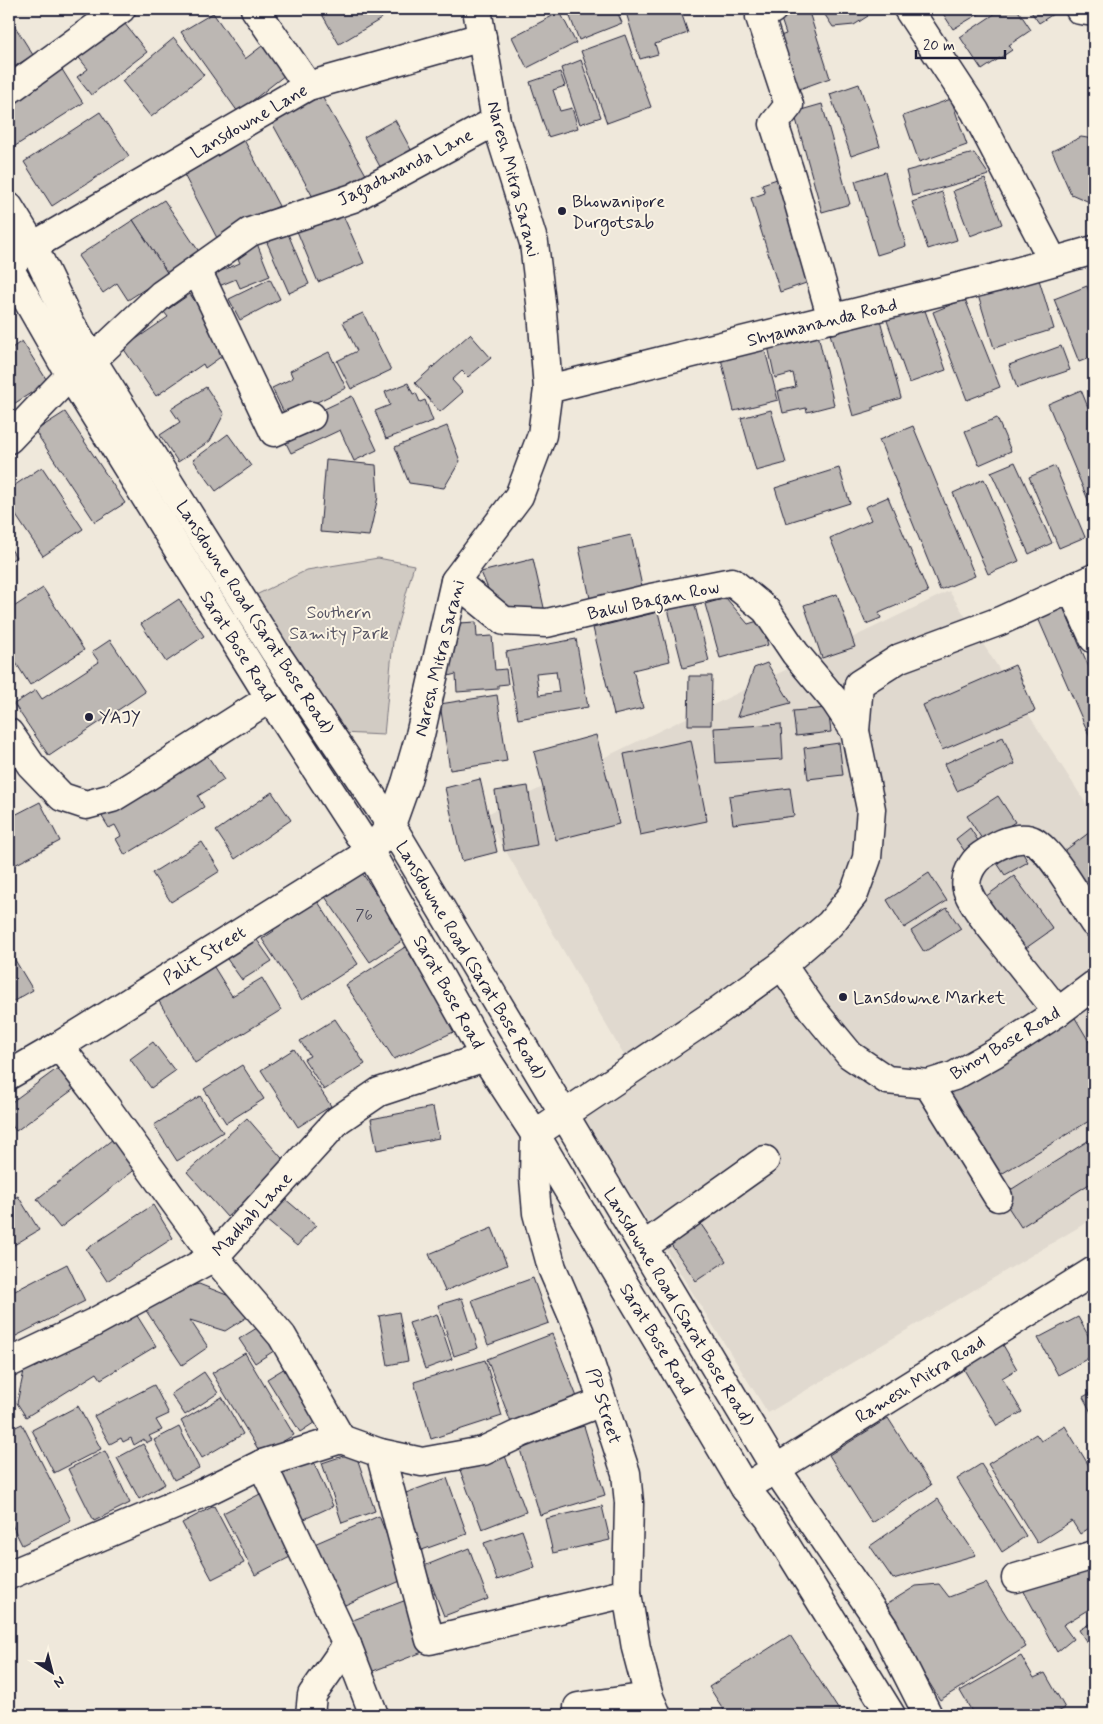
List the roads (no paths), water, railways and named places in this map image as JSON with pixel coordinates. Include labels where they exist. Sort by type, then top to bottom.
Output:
[{"type":"street","points":[[9,90],[120,9]]},
{"type":"street","points":[[255,9],[308,86]]},
{"type":"street","name":"Naresh Mitra Sarani","points":[[391,825],[420,735],[455,581],[519,496],[542,435],[548,389],[542,310],[534,243],[496,121],[477,9]]},
{"type":"street","points":[[773,9],[760,17],[789,104],[774,124],[832,319]]},
{"type":"street","points":[[908,9],[975,111],[1053,261]]},
{"type":"street","name":"Lansdowne Lane","points":[[9,266],[33,246],[308,86],[482,37]]},
{"type":"street","name":"Jagadananda Lane","points":[[9,439],[81,367],[162,294],[250,232],[353,198],[496,121]]},
{"type":"street","name":"Lansdowne Road (Sarat Bose Road)","points":[[9,208],[33,246],[68,319],[81,367],[391,825],[776,1469],[884,1628],[928,1715]]},
{"type":"street","name":"Shyamananda Road","points":[[548,389],[995,278],[1094,250]]},
{"type":"street","name":"Sarat Bose Road","points":[[9,266],[81,367],[270,698],[370,852],[485,1056],[535,1134],[745,1488],[769,1518],[891,1715]]},
{"type":"street","points":[[196,270],[274,432],[311,416]]},
{"type":"street","name":"Bakul Bagan Row","points":[[455,581],[504,621],[547,623],[651,598],[732,582],[766,610],[796,653],[835,701],[856,731]]},
{"type":"street","points":[[535,1134],[708,1018],[782,965],[830,924],[854,894],[867,858],[871,809],[856,731],[859,684],[900,658],[1000,621],[1083,583],[1094,639]]},
{"type":"street","points":[[9,733],[31,765],[62,797],[86,805],[112,798],[270,698]]},
{"type":"street","name":"Palit Street","points":[[9,1075],[59,1046],[370,852],[391,825]]},
{"type":"street","points":[[1058,1012],[983,917],[967,888],[968,871],[977,859],[993,847],[1013,840],[1027,838],[1037,842],[1051,856],[1094,923]]},
{"type":"street","name":"Binoy Bose Road","points":[[782,965],[812,1009],[850,1056],[887,1080],[928,1084],[954,1076],[995,1053],[1058,1012],[1094,985]]},
{"type":"street","points":[[59,1046],[104,1104],[214,1257],[282,1336],[341,1439]]},
{"type":"street","name":"Madhab Lane","points":[[9,1364],[93,1323],[214,1257],[338,1120],[379,1092],[485,1056]]},
{"type":"street","points":[[928,1084],[998,1197]]},
{"type":"street","name":"PP Street","points":[[535,1134],[534,1178],[537,1213],[552,1268],[580,1333],[626,1473],[629,1503],[627,1593],[636,1648],[653,1706]]},
{"type":"street","points":[[644,1246],[764,1160]]},
{"type":"street","name":"Ramesh Mitra Road","points":[[745,1488],[1094,1271]]},
{"type":"street","points":[[9,1574],[203,1493],[262,1464],[341,1439],[380,1453],[422,1462],[484,1452],[521,1433],[602,1402]]},
{"type":"street","points":[[380,1453],[430,1640],[627,1593]]},
{"type":"street","points":[[262,1464],[347,1645],[374,1715]]},
{"type":"street","points":[[1016,1578],[1094,1555]]},
{"type":"street","points":[[310,1715],[312,1695],[347,1645]]},
{"type":"street","points":[[578,1707],[653,1706]]},
{"type":"place","name":"Bhowanipore Durgotsab","points":[[562,211]]},
{"type":"place","name":"YAJY","points":[[89,717]]},
{"type":"place","name":"Lansdowne Market","points":[[843,997]]},
{"type":"park label","name":"Southern Samity Park","points":[[339,622]]}]
